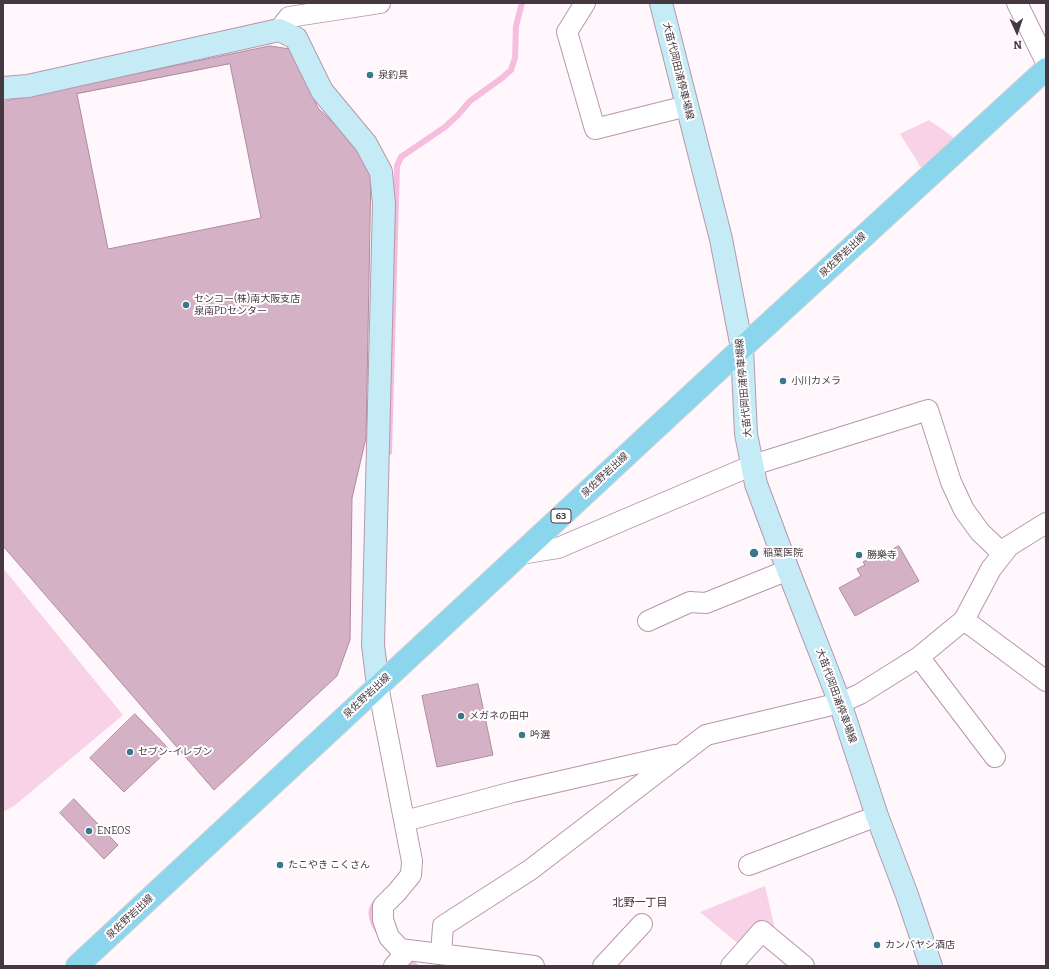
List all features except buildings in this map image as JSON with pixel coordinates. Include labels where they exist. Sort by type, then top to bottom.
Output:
[{"type":"main road","name":"大苗代岡田浦停車場線","points":[[661,3],[721,239],[742,348],[746,434],[756,484],[840,703],[877,816],[907,895],[931,966]]},
{"type":"main road","points":[[3,88],[28,86],[279,30],[296,38],[322,91],[366,144],[381,172],[384,204],[373,645],[378,686]]},
{"type":"main road","name":"泉佐野岩出線","points":[[77,966],[742,348],[1046,69]]},
{"type":"street","points":[[279,30],[289,17],[380,3]]},
{"type":"street","points":[[586,3],[567,32],[595,129],[687,106]]},
{"type":"street","points":[[1017,3],[1046,62]]},
{"type":"street","points":[[520,554],[558,548],[753,465],[928,410],[952,482],[964,510],[980,532],[1003,554]]},
{"type":"street","points":[[441,954],[443,926],[530,870],[706,735],[840,703],[860,694],[919,657],[964,620],[991,569],[1009,546],[1046,523]]},
{"type":"street","points":[[648,621],[690,602],[706,603],[788,570]]},
{"type":"street","points":[[964,620],[1046,682]]},
{"type":"street","points":[[919,657],[995,757]]},
{"type":"street","points":[[378,686],[412,861],[411,875],[383,906],[383,920],[389,937],[400,949],[534,966]]},
{"type":"street","points":[[405,821],[520,790],[683,753]]},
{"type":"street","points":[[749,866],[877,816]]},
{"type":"street","points":[[603,966],[642,924]]},
{"type":"street","points":[[731,966],[762,931],[804,966]]},
{"type":"street","points":[[394,966],[408,950]]},
{"type":"shaded area","points":[[929,120],[957,140],[922,169],[900,134]]},
{"type":"shaded area","points":[[3,568],[123,715],[14,806],[3,812]]},
{"type":"shaded area","points":[[765,886],[776,933],[742,947],[700,912]]},
{"type":"waterway","points":[[389,452],[397,166],[401,157],[445,127],[470,101],[511,70],[515,58],[516,26],[522,3]]},
{"type":"waterway","points":[[377,902],[372,909],[372,916],[378,931]]},
{"type":"waterway","points":[[405,957],[415,966]]},
{"type":"place","name":"泉釣具","points":[[370,75]]},
{"type":"place","name":"センコー(株)南大阪支店 泉南PDセンター","points":[[186,305]]},
{"type":"place","name":"小川カメラ","points":[[783,381]]},
{"type":"place","name":"稲葉医院","points":[[754,553]]},
{"type":"place","name":"勝樂寺","points":[[859,555]]},
{"type":"place","name":"メガネの田中","points":[[461,716]]},
{"type":"place","name":"吟選","points":[[522,735]]},
{"type":"place","name":"セブン-イレブン","points":[[130,752]]},
{"type":"place","name":"ENEOS","points":[[89,831]]},
{"type":"place","name":"たこやき こくさん","points":[[280,865]]},
{"type":"place","name":"カンバヤシ酒店","points":[[877,945]]},
{"type":"district","name":"北野一丁目","points":[[640,903]]}]
